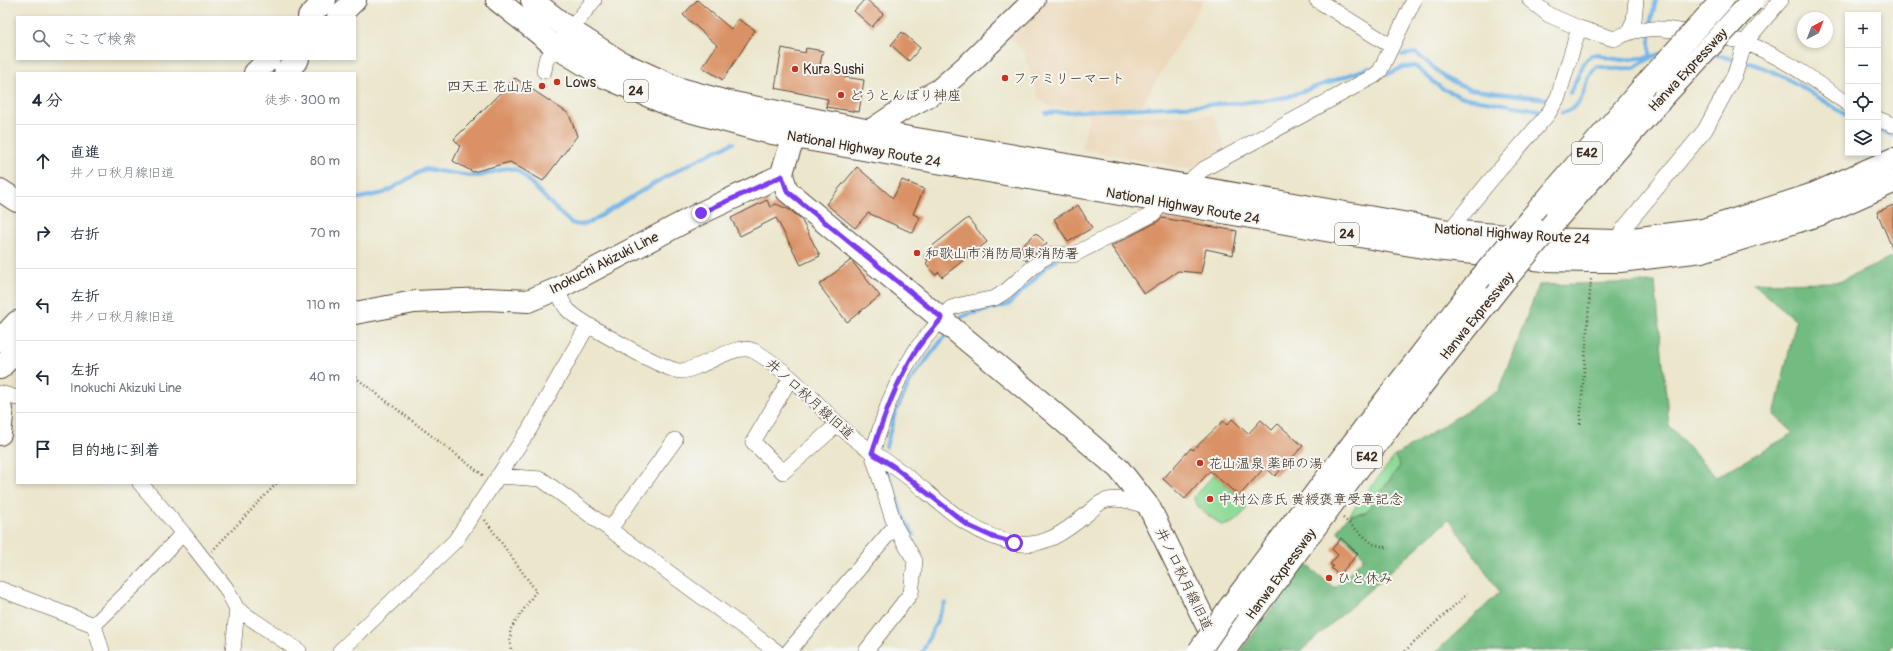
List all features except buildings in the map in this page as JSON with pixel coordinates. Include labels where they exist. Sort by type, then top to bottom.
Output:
[{"type":"main road","points":[[310,16],[325,0]]},
{"type":"main road","points":[[339,16],[355,0]]},
{"type":"main road","name":"National Highway Route 24","points":[[497,0],[556,47],[605,78],[674,107],[766,132],[798,127]]},
{"type":"main road","name":"National Highway Route 24","points":[[532,0],[569,29],[622,64],[677,88],[724,101],[798,127],[867,140],[1163,203],[1434,249],[1544,260],[1592,261],[1618,251],[1703,230],[1814,194],[1893,159]]},
{"type":"main road","points":[[867,140],[900,111],[939,90],[971,62],[1034,0]]},
{"type":"main road","name":"Hanwa Expressway","points":[[1199,651],[1372,418],[1478,281],[1643,87],[1722,0]]},
{"type":"main road","name":"Hanwa Expressway","points":[[1224,651],[1389,427],[1501,285],[1665,95],[1754,0]]},
{"type":"main road","points":[[257,72],[268,60]]},
{"type":"main road","points":[[286,72],[297,60]]},
{"type":"main road","points":[[782,176],[784,162],[798,127]]},
{"type":"main road","name":"National Highway Route 24","points":[[867,140],[1182,186],[1449,231],[1543,239],[1618,251],[1702,251],[1821,214],[1893,182]]},
{"type":"main road","name":"Inokuchi Akizuki Line","points":[[356,313],[414,302],[486,299],[528,301],[557,289],[701,213],[782,176]]},
{"type":"main road","name":"井ノ口秋月線旧道","points":[[782,176],[787,191],[942,318],[1119,469],[1149,507],[1219,651]]},
{"type":"main road","points":[[0,190],[16,200]]},
{"type":"main road","points":[[0,340],[16,323]]},
{"type":"main road","points":[[0,368],[16,351]]},
{"type":"main road","points":[[0,404],[2,416],[0,434]]},
{"type":"street","points":[[544,70],[546,60],[569,29],[594,0]]},
{"type":"street","points":[[1317,0],[1391,46]]},
{"type":"street","points":[[866,651],[911,593],[915,561],[895,526],[872,453],[889,402],[901,375],[917,348],[942,318],[951,308],[995,298],[1006,291],[1041,260],[1052,254],[1073,256],[1153,214],[1163,203],[1202,170],[1374,76],[1380,71],[1414,0]]},
{"type":"street","points":[[1530,0],[1549,15],[1579,28],[1614,38],[1635,30],[1666,29],[1744,46],[1775,57],[1845,102]]},
{"type":"street","points":[[1635,30],[1634,20],[1636,0]]},
{"type":"street","points":[[1618,251],[1624,228],[1705,130],[1735,74],[1744,46],[1781,0]]},
{"type":"street","points":[[1434,249],[1489,182],[1548,114],[1558,97],[1579,28]]},
{"type":"street","points":[[1880,120],[1893,125]]},
{"type":"street","name":"井ノ口秋月線旧道","points":[[557,289],[568,310],[588,325],[679,372],[709,362],[739,348],[752,350],[790,379],[838,424],[872,453],[893,466],[969,526],[993,537],[1028,545],[1053,539],[1103,501],[1118,499],[1149,507]]},
{"type":"street","points":[[341,651],[454,541],[529,430],[588,325]]},
{"type":"street","points":[[790,379],[753,442],[783,472],[838,424]]},
{"type":"street","points":[[0,393],[16,398]]},
{"type":"street","points":[[610,529],[674,440]]},
{"type":"street","points":[[498,476],[541,478],[776,651]]},
{"type":"street","points":[[141,484],[183,533],[226,588],[238,609],[299,651]]},
{"type":"street","points":[[789,651],[895,526]]},
{"type":"street","points":[[94,625],[139,581],[183,533]]},
{"type":"street","points":[[0,590],[94,625]]},
{"type":"street","points":[[233,651],[238,609]]},
{"type":"street","points":[[94,625],[102,651]]},
{"type":"path","points":[[1580,424],[1592,261]]},
{"type":"path","points":[[356,378],[486,477],[498,476]]},
{"type":"path","points":[[204,560],[276,484]]},
{"type":"path","points":[[477,508],[536,591],[510,630],[511,651]]},
{"type":"path","points":[[1343,518],[1373,544],[1389,548]]},
{"type":"path","points":[[1405,651],[1467,594]]},
{"type":"shaded area","points":[[1042,0],[1103,0],[1129,5],[1147,0],[1204,0],[1142,105],[1127,107],[1125,116],[1214,115],[1225,148],[1189,169],[1082,149],[1090,109],[1051,107],[1039,99],[1024,52],[1008,35]]},
{"type":"green space","points":[[1893,257],[1893,645],[1890,648],[1890,651],[1437,651],[1500,592],[1449,519],[1301,651],[1241,651],[1303,566],[1307,565],[1333,587],[1336,587],[1363,558],[1362,554],[1338,532],[1339,528],[1349,515],[1365,513],[1400,466],[1395,456],[1498,391],[1539,285],[1655,282],[1669,425],[1716,477],[1794,433],[1774,415],[1796,321],[1753,283],[1839,282]]},
{"type":"green space","points":[[1395,456],[1400,466],[1365,513],[1349,515]]},
{"type":"green space","points":[[1213,476],[1216,476],[1246,503],[1246,510],[1232,523],[1221,525],[1199,507],[1193,497]]},
{"type":"waterway","points":[[1650,57],[1650,25],[1656,0]]},
{"type":"waterway","points":[[1402,55],[1416,53],[1447,79],[1469,89],[1547,99]]},
{"type":"waterway","points":[[1570,93],[1585,61],[1592,55],[1599,54],[1608,58],[1622,60],[1650,57],[1661,54]]},
{"type":"waterway","points":[[1713,54],[1736,60]]},
{"type":"waterway","points":[[1562,113],[1577,105],[1584,92],[1588,79],[1597,66],[1612,69],[1634,68],[1650,58]]},
{"type":"waterway","points":[[1742,61],[1756,65],[1784,77],[1845,114]]},
{"type":"waterway","points":[[1388,74],[1403,67],[1415,66],[1441,88],[1462,97],[1539,110]]},
{"type":"waterway","points":[[1046,113],[1241,103],[1287,97],[1369,68]]},
{"type":"waterway","points":[[1881,131],[1893,136]]},
{"type":"waterway","points":[[356,199],[384,193],[425,169],[470,176],[480,176],[507,168],[517,170],[571,223],[579,225],[589,223],[677,170],[733,143]]},
{"type":"waterway","points":[[960,318],[966,315],[1008,305],[1044,269],[1056,260]]},
{"type":"waterway","points":[[886,447],[894,416],[911,380],[945,336]]},
{"type":"waterway","points":[[886,470],[905,521],[914,535]]},
{"type":"waterway","points":[[923,651],[945,603]]},
{"type":"place","name":"Kura Sushi","points":[[795,69]]},
{"type":"place","name":"ファミリーマート","points":[[1005,78]]},
{"type":"place","name":"Lows","points":[[557,82]]},
{"type":"place","name":"四天王 花山店","points":[[542,86]]},
{"type":"place","name":"どうとんぼり神座","points":[[841,95]]},
{"type":"place","name":"和歌山市消防局東消防署","points":[[917,253]]},
{"type":"place","name":"花山温泉 薬師の湯","points":[[1200,463]]},
{"type":"place","name":"中村公彦氏 黄綬褒章受章記念","points":[[1210,499]]},
{"type":"place","name":"ひと休み","points":[[1329,578]]},
{"type":"route","points":[[701,213],[782,176],[787,191],[942,318],[917,348],[901,375],[889,402],[872,453],[893,466],[969,526],[993,537],[1014,543]]}]
